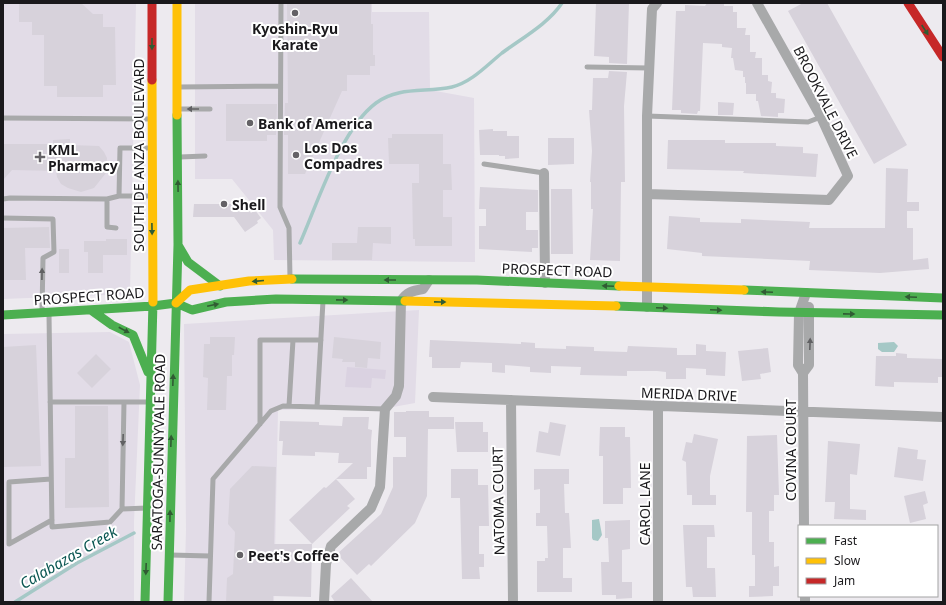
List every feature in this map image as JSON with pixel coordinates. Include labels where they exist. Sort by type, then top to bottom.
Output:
[{"type":"main road","name":"SOUTH DE ANZA BOULEVARD","points":[[152,3],[151,118],[153,306]]},
{"type":"main road","points":[[167,3],[177,16]]},
{"type":"main road","points":[[176,303],[178,245],[177,3]]},
{"type":"main road","points":[[908,3],[943,57]]},
{"type":"main road","points":[[178,245],[188,262],[220,286]]},
{"type":"main road","name":"PROSPECT ROAD","points":[[176,303],[190,290],[290,279],[544,283],[943,298]]},
{"type":"main road","name":"PROSPECT ROAD","points":[[3,315],[153,306],[176,303],[192,310],[226,302],[252,300],[540,303],[799,313],[943,315]]},
{"type":"main road","name":"SARATOGA-SUNNYVALE ROAD","points":[[168,602],[176,303]]},
{"type":"main road","name":"SARATOGA-SUNNYVALE ROAD","points":[[145,602],[153,306]]},
{"type":"main road","points":[[91,310],[112,325],[133,335],[150,380]]},
{"type":"street","points":[[646,307],[647,116],[652,9],[657,3]]},
{"type":"street","name":"BROOKVALE DRIVE","points":[[647,194],[829,200],[848,176],[821,117],[757,3]]},
{"type":"street","points":[[544,173],[544,283]]},
{"type":"street","points":[[324,602],[326,564],[331,546],[371,508],[380,487],[385,409],[396,396],[399,386],[401,301],[406,294],[411,291],[423,289],[429,280]]},
{"type":"street","name":"COVINA COURT","points":[[804,525],[803,373],[798,365],[799,313],[806,293]]},
{"type":"street","name":"COVINA COURT","points":[[803,373],[809,365],[810,313],[806,293]]},
{"type":"street","name":"MERIDA DRIVE","points":[[433,397],[803,413],[943,417]]},
{"type":"street","name":"NATOMA COURT","points":[[511,400],[513,602]]},
{"type":"street","name":"CAROL LANE","points":[[658,407],[658,602]]},
{"type":"lane","points":[[281,3],[280,207],[289,228],[290,279]]},
{"type":"lane","points":[[587,67],[649,68]]},
{"type":"lane","points":[[177,87],[280,86]]},
{"type":"lane","points":[[177,109],[210,109]]},
{"type":"lane","points":[[647,116],[808,122],[821,117]]},
{"type":"lane","points":[[3,118],[151,118]]},
{"type":"lane","points":[[119,196],[120,148],[152,148]]},
{"type":"lane","points":[[177,156],[205,156]]},
{"type":"lane","points":[[484,164],[544,173]]},
{"type":"lane","points":[[3,199],[107,200],[119,196],[152,196]]},
{"type":"lane","points":[[107,200],[107,227],[116,228]]},
{"type":"lane","points":[[3,218],[53,219],[54,252],[43,258],[50,402],[52,527],[110,522],[122,508],[124,402]]},
{"type":"lane","points":[[317,407],[323,300]]},
{"type":"lane","points":[[260,424],[260,340],[321,340]]},
{"type":"lane","points":[[289,406],[293,340]]},
{"type":"lane","points":[[50,402],[150,402]]},
{"type":"lane","points":[[209,602],[213,479],[271,411],[283,406],[385,409]]},
{"type":"lane","points":[[51,479],[8,482],[9,544],[52,520]]},
{"type":"lane","points":[[122,508],[148,508]]},
{"type":"lane","points":[[169,554],[210,556]]},
{"type":"shaded area","points":[[3,3],[136,3],[130,294],[3,299]]},
{"type":"shaded area","points":[[195,3],[372,3],[372,12],[429,12],[430,90],[474,98],[475,262],[274,260],[273,230],[232,179],[195,179]]},
{"type":"shaded area","points":[[419,310],[415,403],[393,407],[278,410],[274,602],[184,602],[186,530],[184,324]]},
{"type":"shaded area","points":[[110,332],[129,342],[140,385],[134,522],[134,602],[3,602],[3,334]]},
{"type":"shaded area","points":[[894,342],[898,346],[894,352],[882,352],[878,349],[878,343]]},
{"type":"shaded area","points":[[347,367],[386,370],[385,379],[372,378],[371,388],[345,387]]},
{"type":"shaded area","points":[[599,519],[602,535],[598,541],[593,540],[592,538],[592,520]]},
{"type":"building","points":[[19,3],[81,3],[93,14],[103,14],[103,27],[115,27],[116,85],[103,85],[103,97],[57,97],[57,86],[44,86],[44,35],[32,35],[32,22],[19,22]]},
{"type":"building","points":[[287,3],[371,3],[371,24],[373,24],[373,55],[375,55],[375,66],[370,66],[370,75],[347,75],[347,91],[342,91],[305,174],[288,174],[288,135],[284,135],[285,103],[288,103]]},
{"type":"building","points":[[596,3],[629,3],[627,64],[609,63],[609,57],[594,56]]},
{"type":"building","points":[[707,3],[724,3],[724,6],[733,6],[733,12],[737,12],[737,28],[746,28],[745,35],[750,35],[750,52],[756,52],[755,58],[762,58],[762,75],[768,75],[768,81],[772,82],[771,93],[776,93],[776,98],[785,99],[784,113],[778,113],[778,117],[761,116],[758,101],[756,101],[756,94],[746,94],[746,83],[745,77],[743,77],[743,71],[735,70],[733,58],[731,58],[732,48],[722,47],[722,44],[703,43],[700,111],[698,111],[697,114],[681,113],[681,110],[672,110],[676,11],[685,11],[685,5],[705,6]]},
{"type":"building","points":[[803,3],[827,3],[907,145],[874,164],[788,11]]},
{"type":"building","points":[[609,71],[627,72],[624,106],[625,182],[621,182],[620,261],[590,260],[593,209],[591,209],[590,182],[592,151],[589,110],[592,110],[593,78],[608,78]]},
{"type":"building","points":[[718,102],[734,103],[733,115],[718,115]]},
{"type":"building","name":"Bank of America","points":[[226,104],[277,104],[276,135],[267,135],[267,141],[226,141]]},
{"type":"building","points":[[493,129],[493,131],[507,131],[507,136],[519,136],[519,158],[505,159],[505,156],[499,155],[480,155],[479,130]]},
{"type":"building","points":[[392,134],[443,134],[443,164],[451,164],[452,190],[443,190],[443,217],[452,217],[452,246],[415,246],[415,239],[413,239],[412,183],[419,183],[419,164],[389,164],[388,138],[392,138]]},
{"type":"building","points":[[548,138],[574,138],[574,164],[548,165]]},
{"type":"building","points":[[70,139],[70,145],[99,146],[107,158],[106,173],[94,188],[81,192],[68,188],[61,184],[57,177],[56,171],[12,170],[3,180],[3,144],[53,144],[53,140]]},
{"type":"building","points":[[668,140],[725,140],[725,143],[776,143],[776,146],[803,147],[803,153],[818,154],[816,177],[743,173],[744,171],[667,169]]},
{"type":"building","points":[[886,168],[908,169],[907,202],[919,202],[919,211],[907,211],[907,228],[913,228],[913,260],[928,258],[929,269],[880,273],[809,270],[810,261],[702,256],[702,253],[667,249],[669,216],[700,218],[700,222],[741,223],[741,219],[810,222],[809,228],[885,228]]},
{"type":"building","points":[[480,187],[538,190],[538,212],[526,212],[526,230],[538,230],[538,248],[532,248],[532,252],[479,249],[479,226],[486,226],[486,209],[479,209]]},
{"type":"building","points":[[551,189],[572,189],[573,254],[551,254]]},
{"type":"building","points":[[241,199],[251,213],[255,210],[261,218],[257,221],[258,223],[245,232],[234,217],[193,217],[194,204],[234,204]]},
{"type":"building","points":[[49,227],[50,248],[25,248],[26,280],[3,280],[3,228]]},
{"type":"building","points":[[358,227],[391,227],[391,244],[373,243],[372,260],[332,260],[332,243],[357,243]]},
{"type":"building","points":[[106,239],[127,239],[127,255],[103,255],[103,273],[88,273],[88,252],[84,252],[84,241],[106,241]]},
{"type":"building","points":[[59,249],[69,249],[69,273],[59,273]]},
{"type":"building","points":[[210,337],[235,337],[234,355],[232,355],[232,376],[227,376],[226,410],[207,410],[208,378],[203,377],[204,344],[210,344]]},
{"type":"building","points":[[334,337],[381,342],[380,359],[368,358],[367,368],[355,367],[355,362],[342,362],[343,359],[332,358]]},
{"type":"building","points":[[430,340],[521,344],[521,342],[535,343],[535,348],[566,349],[566,346],[594,347],[594,351],[627,352],[628,346],[677,348],[677,355],[696,355],[696,344],[706,345],[706,351],[726,352],[725,376],[706,375],[706,369],[686,368],[686,379],[666,379],[666,372],[657,371],[627,371],[627,376],[580,375],[581,367],[551,366],[551,373],[530,372],[530,367],[505,365],[505,373],[492,372],[492,363],[461,362],[460,368],[432,368],[432,357],[429,357]]},
{"type":"building","points":[[36,345],[41,466],[3,467],[3,347]]},
{"type":"building","points":[[768,348],[771,372],[760,374],[761,379],[742,381],[738,351]]},
{"type":"building","points":[[896,353],[907,354],[907,358],[943,359],[943,377],[938,377],[938,383],[894,382],[894,387],[875,386],[876,356],[896,356]]},
{"type":"building","points":[[96,354],[111,369],[92,388],[77,373]]},
{"type":"building","points":[[75,406],[108,406],[109,507],[65,508],[65,458],[75,458]]},
{"type":"building","points":[[429,411],[429,417],[454,417],[454,429],[428,429],[427,496],[415,523],[371,566],[369,564],[357,575],[337,554],[381,514],[393,487],[393,457],[406,457],[406,437],[394,437],[394,412]]},
{"type":"building","points":[[343,417],[369,417],[368,429],[372,430],[371,467],[367,467],[367,479],[336,479],[353,463],[338,463],[339,453],[315,452],[315,456],[282,455],[283,441],[279,441],[280,421],[319,422],[319,425],[342,426]]},
{"type":"building","points":[[455,422],[483,422],[483,432],[488,432],[488,452],[457,452]]},
{"type":"building","points":[[550,422],[566,425],[560,456],[536,452],[539,431],[548,433]]},
{"type":"building","points":[[600,427],[625,427],[625,437],[630,437],[631,488],[623,488],[623,504],[603,504],[603,456],[599,456]]},
{"type":"building","points":[[694,434],[718,439],[710,476],[710,495],[716,495],[716,505],[692,505],[692,495],[687,495],[686,462],[682,460],[686,442],[692,443]]},
{"type":"building","points":[[777,435],[779,495],[774,495],[774,511],[769,511],[769,542],[774,542],[774,567],[779,566],[779,586],[773,586],[773,596],[749,597],[749,586],[755,586],[755,555],[752,555],[752,512],[746,512],[747,436]]},
{"type":"building","points":[[828,441],[860,444],[857,475],[850,474],[850,509],[866,510],[866,520],[834,519],[835,502],[825,502]]},
{"type":"building","points":[[898,447],[918,450],[917,459],[926,460],[923,481],[894,477]]},
{"type":"building","points":[[252,466],[276,467],[274,544],[312,544],[311,597],[273,596],[273,602],[226,602],[227,578],[233,574],[235,532],[228,524],[230,489]]},
{"type":"building","points":[[451,469],[478,469],[478,485],[488,485],[489,526],[479,526],[479,554],[484,554],[484,567],[479,567],[480,579],[462,579],[460,498],[451,498]]},
{"type":"building","points":[[534,469],[569,469],[569,484],[564,484],[565,513],[569,513],[571,548],[563,548],[563,578],[572,578],[572,592],[537,592],[537,561],[545,561],[545,558],[548,558],[547,526],[536,526],[536,513],[540,513],[540,489],[534,490]]},
{"type":"building","points":[[336,479],[355,499],[347,506],[350,508],[312,544],[289,520],[324,487],[326,488]]},
{"type":"building","points":[[925,491],[928,503],[923,505],[926,519],[910,523],[904,496]]},
{"type":"building","points":[[630,520],[630,549],[622,550],[622,582],[632,582],[632,598],[616,599],[616,595],[602,595],[601,562],[609,562],[608,538],[605,538],[605,521]]},
{"type":"building","points":[[683,525],[714,525],[715,537],[707,537],[707,568],[715,568],[716,597],[693,597],[692,587],[686,587]]},
{"type":"building","points":[[351,578],[373,602],[335,602],[331,596]]},
{"type":"waterway","name":"Calabazas Creek","points":[[300,243],[341,148],[363,115],[376,103],[394,94],[403,92],[442,89],[459,85],[479,73],[502,53],[550,18],[562,3]]},
{"type":"waterway","name":"Calabazas Creek","points":[[15,602],[77,563],[134,533]]},
{"type":"traffic: fast","points":[[168,602],[178,245],[177,115]]},
{"type":"traffic: fast","points":[[178,245],[188,262],[220,286]]},
{"type":"traffic: fast","points":[[292,279],[477,280],[619,286]]},
{"type":"traffic: fast","points":[[744,290],[943,298]]},
{"type":"traffic: fast","points":[[153,306],[176,303],[192,310],[226,302],[276,299],[405,301]]},
{"type":"traffic: fast","points":[[145,602],[153,302]]},
{"type":"traffic: fast","points":[[3,315],[153,306]]},
{"type":"traffic: fast","points":[[616,306],[779,312],[943,315]]},
{"type":"traffic: fast","points":[[91,310],[112,325],[133,335],[148,372]]},
{"type":"traffic: slow","points":[[177,3],[177,115]]},
{"type":"traffic: slow","points":[[152,80],[153,302]]},
{"type":"traffic: slow","points":[[176,303],[190,290],[249,281],[292,279]]},
{"type":"traffic: slow","points":[[619,286],[744,290]]},
{"type":"traffic: slow","points":[[405,301],[616,306]]},
{"type":"traffic: jam","points":[[152,3],[152,80]]},
{"type":"traffic: jam","points":[[908,3],[943,57]]},
{"type":"place","name":"Kyoshin-Ryu Karate","points":[[295,13]]},
{"type":"place","name":"Bank of America","points":[[250,123]]},
{"type":"place","name":"Los Dos Compadres","points":[[296,155]]},
{"type":"place","name":"KML Pharmacy","points":[[40,157]]},
{"type":"place","name":"Shell","points":[[224,204]]},
{"type":"place","name":"Peet's Coffee","points":[[240,555]]}]
